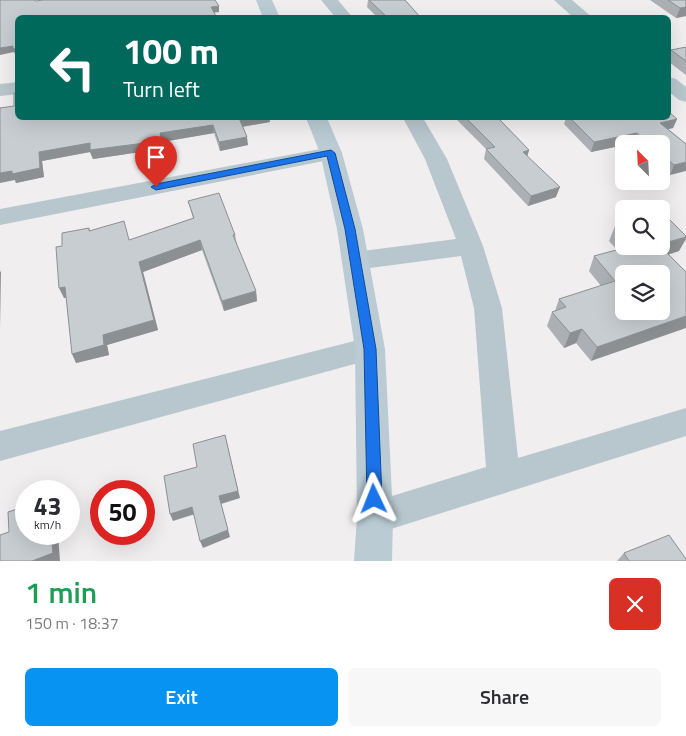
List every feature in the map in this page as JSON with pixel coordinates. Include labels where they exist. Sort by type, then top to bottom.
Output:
[{"type":"main road","points":[[264,0],[271,15]]},
{"type":"main road","points":[[317,120],[331,153],[350,229],[370,349],[375,518],[372,561]]},
{"type":"street","points":[[329,0],[342,15]]},
{"type":"street","points":[[562,0],[581,15]]},
{"type":"street","points":[[671,84],[686,96]]},
{"type":"street","points":[[0,90],[15,88]]},
{"type":"street","points":[[414,120],[436,159],[471,246],[488,308],[504,478]]},
{"type":"street","points":[[0,218],[331,153]]},
{"type":"street","points":[[356,261],[471,246]]},
{"type":"street","points":[[0,446],[370,349]]},
{"type":"street","points":[[375,518],[686,422]]},
{"type":"building","points":[[0,0],[215,0],[219,6],[211,7],[215,15],[15,15],[15,49],[13,49],[13,46],[0,48]]},
{"type":"building","points":[[369,0],[405,0],[418,15],[385,15]]},
{"type":"building","points":[[668,0],[686,0],[686,7],[680,8]]},
{"type":"building","points":[[686,47],[686,61],[671,50]]},
{"type":"building","points":[[15,93],[15,120],[240,120],[247,137],[219,142],[213,125],[160,133],[161,138],[145,141],[145,143],[90,150],[90,143],[39,152],[40,168],[12,174],[12,171],[0,173],[0,108],[14,106]]},
{"type":"building","points":[[671,114],[677,119],[660,123],[686,144],[686,162],[674,165],[670,162],[670,135],[639,135],[637,133],[615,135],[615,138],[594,142],[572,120],[671,120]]},
{"type":"building","points":[[468,120],[500,120],[529,150],[523,152],[560,187],[531,196],[486,149],[495,147]]},
{"type":"building","points":[[219,193],[235,235],[233,235],[256,291],[222,301],[200,240],[139,262],[154,320],[103,335],[104,345],[72,354],[65,287],[59,288],[56,247],[62,246],[62,233],[89,228],[89,231],[124,221],[129,240],[194,218],[188,201]]},
{"type":"building","points":[[670,220],[686,236],[670,241]]},
{"type":"building","points":[[615,250],[615,255],[669,255],[686,272],[686,316],[597,347],[582,329],[570,333],[552,312],[566,307],[559,299],[615,281],[594,256]]},
{"type":"building","points":[[225,435],[238,491],[219,496],[228,530],[200,541],[192,507],[170,514],[164,476],[197,467],[193,444]]},
{"type":"building","points":[[15,510],[15,545],[52,545],[53,553],[32,561],[0,561],[0,535],[9,532],[8,512]]},
{"type":"building","points":[[669,535],[686,561],[629,561],[624,553]]},
{"type":"route","points":[[156,187],[331,153],[350,229],[370,349],[374,499]]}]
